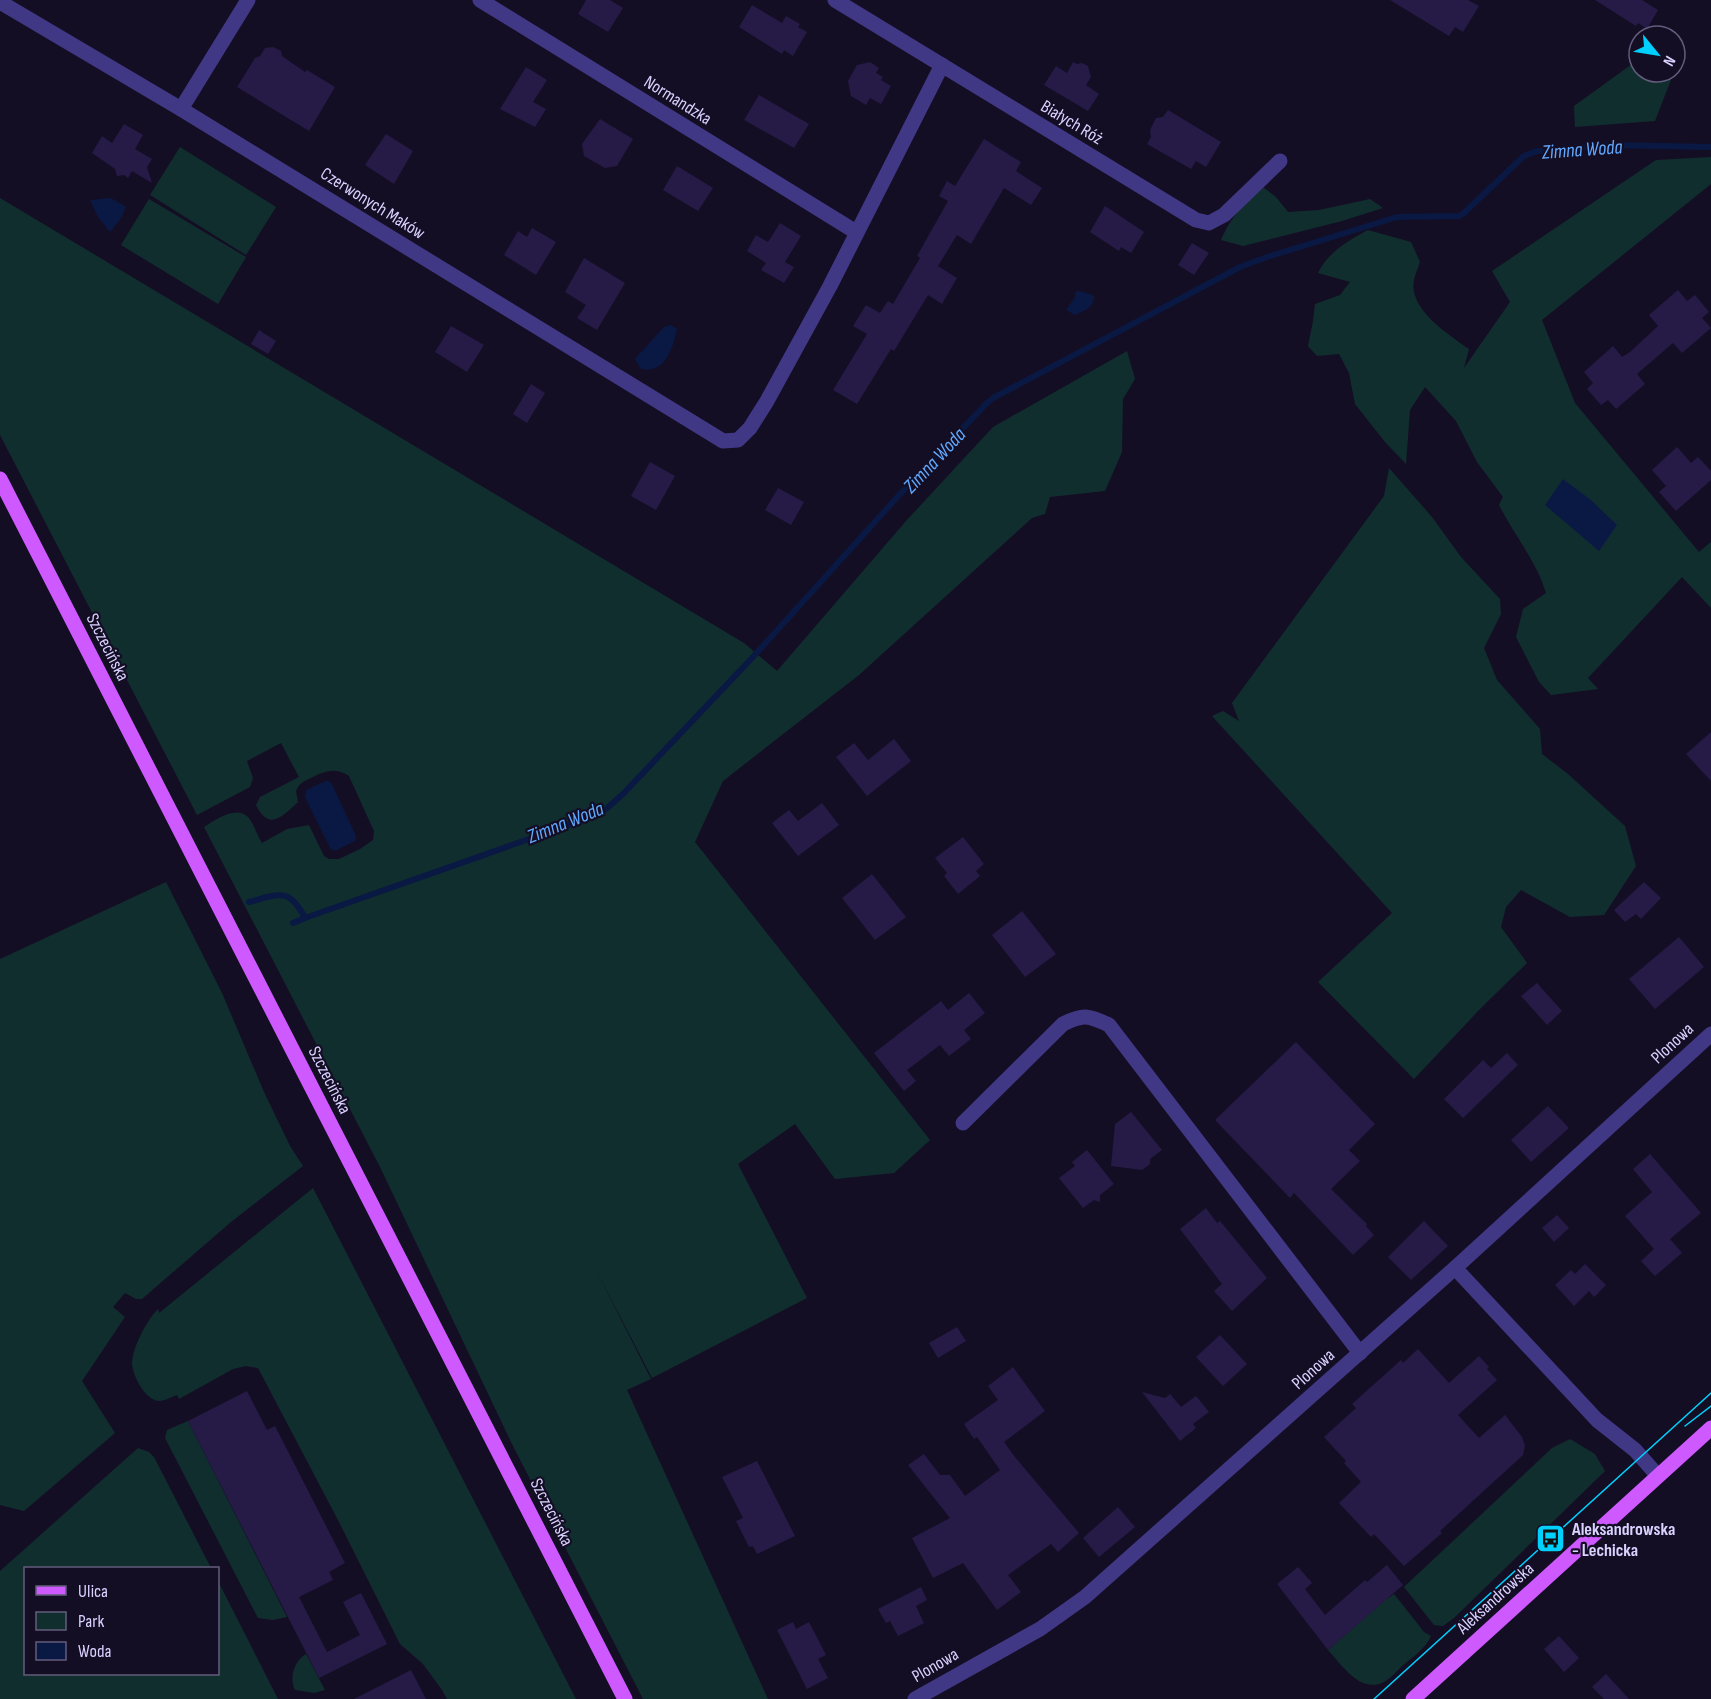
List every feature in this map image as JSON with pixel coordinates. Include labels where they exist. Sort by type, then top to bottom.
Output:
[{"type":"main road","name":"Szczecińska","points":[[0,479],[625,1699]]},
{"type":"main road","name":"Aleksandrowska","points":[[1413,1699],[1711,1428]]},
{"type":"street","points":[[182,109],[248,0]]},
{"type":"street","name":"Normandzka","points":[[480,0],[856,232]]},
{"type":"street","name":"Białych Róż","points":[[835,0],[1196,220],[1209,223],[1224,215],[1280,162]]},
{"type":"street","name":"Czerwonych Maków","points":[[0,2],[182,109],[723,441],[738,440],[750,428],[830,286],[856,232]]},
{"type":"street","points":[[856,232],[942,65]]},
{"type":"street","points":[[963,1123],[1063,1024],[1078,1016],[1093,1018],[1109,1025],[1360,1353]]},
{"type":"street","name":"Plonowa","points":[[915,1699],[1041,1629],[1104,1581],[1455,1268],[1711,1034]]},
{"type":"street","points":[[1455,1268],[1597,1420],[1635,1450],[1658,1476]]},
{"type":"green space","points":[[1627,68],[1627,84],[1669,84],[1655,121],[1575,127],[1574,106]]},
{"type":"green space","points":[[180,147],[276,207],[246,255],[150,195]]},
{"type":"green space","points":[[1711,157],[1711,184],[1542,320],[1575,403],[1699,552],[1711,542],[1711,608],[1682,577],[1588,678],[1598,689],[1551,695],[1539,682],[1516,637],[1523,609],[1546,593],[1531,559],[1499,505],[1503,497],[1477,462],[1456,421],[1425,387],[1410,410],[1406,464],[1385,442],[1355,404],[1349,373],[1339,354],[1317,356],[1308,346],[1315,304],[1340,295],[1350,282],[1318,273],[1333,253],[1346,242],[1368,230],[1411,242],[1420,262],[1414,280],[1417,301],[1431,320],[1469,349],[1464,368],[1510,302],[1492,271],[1656,160]]},
{"type":"green space","points":[[1263,187],[1276,197],[1288,212],[1319,210],[1370,199],[1383,208],[1342,221],[1243,246],[1221,240],[1239,211]]},
{"type":"green space","points":[[0,198],[744,643],[777,671],[906,521],[993,427],[1127,351],[1135,379],[1123,399],[1122,452],[1105,491],[1050,497],[1045,514],[1032,518],[859,675],[723,781],[695,842],[930,1140],[894,1173],[835,1179],[795,1124],[738,1164],[807,1298],[652,1378],[595,1268],[651,1379],[627,1390],[768,1699],[643,1699],[512,1444],[380,1167],[204,827],[232,813],[243,814],[250,820],[262,843],[287,829],[309,825],[324,856],[329,859],[339,859],[360,849],[373,840],[374,831],[349,776],[335,771],[325,772],[302,783],[296,791],[298,802],[276,819],[266,818],[256,805],[260,797],[299,777],[281,743],[247,761],[253,778],[250,787],[197,815],[0,435]]},
{"type":"green space","points":[[149,199],[246,257],[218,304],[121,245]]},
{"type":"green space","points":[[1389,468],[1432,517],[1461,557],[1500,599],[1501,614],[1484,648],[1497,680],[1540,729],[1542,754],[1568,774],[1625,826],[1636,866],[1604,915],[1570,917],[1521,890],[1506,907],[1501,927],[1527,963],[1414,1079],[1318,982],[1392,913],[1212,716],[1223,711],[1239,721],[1232,703],[1384,496]]},
{"type":"green space","points":[[166,882],[222,993],[264,1092],[290,1146],[303,1166],[231,1222],[142,1299],[136,1299],[125,1293],[113,1307],[125,1317],[82,1381],[115,1433],[24,1511],[0,1505],[0,959]]},
{"type":"green space","points":[[313,1188],[576,1699],[447,1699],[423,1664],[400,1644],[258,1368],[246,1366],[233,1369],[179,1399],[177,1395],[161,1401],[149,1396],[137,1381],[132,1364],[137,1342],[158,1309],[159,1313]]},
{"type":"green space","points":[[188,1421],[287,1617],[273,1620],[258,1618],[165,1438],[167,1430]]},
{"type":"green space","points":[[1570,1439],[1595,1454],[1605,1471],[1454,1618],[1443,1626],[1434,1625],[1404,1587],[1552,1448]]},
{"type":"green space","points":[[138,1448],[149,1452],[154,1457],[210,1567],[24,1567],[24,1675],[219,1675],[219,1583],[278,1699],[0,1699],[0,1571]]},
{"type":"green space","points":[[1394,1594],[1424,1632],[1431,1636],[1422,1649],[1389,1679],[1375,1685],[1367,1684],[1352,1676],[1328,1650]]},
{"type":"green space","points":[[306,1654],[325,1690],[314,1693],[295,1690],[292,1680],[294,1670],[298,1661]]},
{"type":"water","points":[[111,198],[126,207],[110,232],[98,217],[90,200]]},
{"type":"water","points":[[1077,291],[1094,296],[1094,300],[1088,308],[1075,315],[1066,310]]},
{"type":"water","points":[[671,325],[677,329],[670,351],[662,364],[656,368],[641,369],[635,359],[664,327]]},
{"type":"water","points":[[1563,479],[1591,500],[1617,525],[1599,551],[1545,505]]},
{"type":"water","points":[[326,781],[331,782],[356,836],[355,841],[335,851],[330,848],[305,797],[306,790]]},
{"type":"building","points":[[586,0],[610,0],[623,8],[608,32],[578,14]]},
{"type":"building","points":[[1390,0],[1468,0],[1479,6],[1463,32],[1455,27],[1449,36]]},
{"type":"building","points":[[1595,0],[1642,0],[1658,10],[1650,24],[1633,24]]},
{"type":"building","points":[[752,5],[782,23],[786,16],[800,24],[798,27],[807,32],[793,56],[784,50],[782,54],[739,27]]},
{"type":"building","points":[[273,47],[305,72],[307,70],[335,87],[309,131],[237,87],[255,58],[260,56],[265,48]]},
{"type":"building","points":[[870,62],[879,68],[876,73],[883,77],[881,80],[891,86],[881,104],[870,98],[866,105],[851,96],[848,81],[857,65]]},
{"type":"building","points":[[1073,62],[1088,66],[1091,77],[1086,85],[1099,94],[1088,111],[1044,85],[1056,66],[1067,73]]},
{"type":"building","points":[[526,67],[547,80],[533,102],[546,109],[535,127],[500,109]]},
{"type":"building","points":[[759,95],[809,124],[794,148],[744,120]]},
{"type":"building","points":[[1168,110],[1221,142],[1206,167],[1196,161],[1191,169],[1147,144],[1156,118],[1163,117]]},
{"type":"building","points":[[600,119],[633,139],[617,166],[605,168],[584,156],[582,144]]},
{"type":"building","points":[[124,124],[143,135],[135,149],[152,159],[147,167],[152,183],[132,171],[128,178],[124,175],[117,176],[115,169],[92,153],[102,136],[112,143]]},
{"type":"building","points":[[386,134],[413,151],[394,184],[365,165]]},
{"type":"building","points":[[984,139],[1021,162],[1016,171],[1042,188],[1031,205],[1004,188],[971,244],[957,235],[938,266],[957,278],[942,304],[928,295],[894,351],[891,349],[857,404],[833,390],[867,334],[853,326],[866,305],[880,313],[888,301],[893,304],[920,258],[917,256],[948,201],[939,196],[947,181],[955,186]]},
{"type":"building","points":[[677,166],[713,188],[698,211],[663,190]]},
{"type":"building","points":[[1105,206],[1144,232],[1131,253],[1121,247],[1119,251],[1090,232]]},
{"type":"building","points":[[780,223],[801,236],[785,262],[794,267],[784,283],[761,270],[766,263],[747,251],[756,235],[768,242]]},
{"type":"building","points":[[532,228],[556,242],[536,275],[504,255],[518,231],[527,237]]},
{"type":"building","points":[[1192,243],[1209,253],[1194,275],[1178,265]]},
{"type":"building","points":[[584,258],[625,283],[597,330],[577,318],[586,305],[565,292]]},
{"type":"building","points":[[1678,290],[1687,301],[1695,295],[1709,312],[1702,318],[1711,328],[1682,353],[1673,343],[1637,374],[1645,384],[1616,409],[1608,400],[1601,405],[1587,389],[1593,383],[1584,372],[1613,346],[1622,357],[1630,352],[1658,326],[1649,315]]},
{"type":"building","points":[[451,326],[484,345],[467,372],[435,352]]},
{"type":"building","points":[[259,330],[276,341],[268,354],[251,344]]},
{"type":"building","points":[[531,384],[545,393],[527,423],[513,414]]},
{"type":"building","points":[[1677,447],[1691,463],[1698,457],[1711,471],[1711,480],[1676,511],[1659,492],[1666,486],[1652,470]]},
{"type":"building","points":[[650,462],[675,476],[656,510],[631,496]]},
{"type":"building","points":[[778,488],[804,502],[791,525],[765,510]]},
{"type":"building","points":[[1711,732],[1711,781],[1686,754]]},
{"type":"building","points":[[894,739],[911,761],[867,796],[836,757],[854,743],[868,760]]},
{"type":"building","points":[[822,803],[839,825],[798,856],[772,823],[789,810],[798,821]]},
{"type":"building","points":[[963,837],[984,864],[976,871],[980,876],[958,894],[944,876],[947,873],[935,858]]},
{"type":"building","points":[[872,874],[906,917],[875,940],[842,898]]},
{"type":"building","points":[[1644,882],[1661,898],[1641,919],[1636,914],[1625,922],[1614,910]]},
{"type":"building","points":[[1022,911],[1056,954],[1025,977],[992,935]]},
{"type":"building","points":[[1679,937],[1704,967],[1655,1009],[1629,979]]},
{"type":"building","points":[[1537,983],[1562,1011],[1547,1025],[1521,996]]},
{"type":"building","points":[[969,993],[985,1013],[964,1030],[971,1039],[949,1056],[940,1045],[907,1070],[916,1081],[904,1091],[874,1053],[941,1001],[948,1010]]},
{"type":"building","points":[[1296,1042],[1375,1124],[1349,1150],[1360,1161],[1331,1189],[1367,1224],[1366,1226],[1374,1235],[1353,1255],[1294,1193],[1290,1198],[1215,1120]]},
{"type":"building","points":[[1507,1053],[1518,1065],[1463,1118],[1444,1099],[1483,1060],[1491,1068]]},
{"type":"building","points":[[1548,1106],[1569,1128],[1531,1162],[1511,1140]]},
{"type":"building","points":[[1131,1112],[1162,1150],[1150,1159],[1150,1164],[1142,1170],[1111,1166],[1115,1124]]},
{"type":"building","points":[[1087,1150],[1114,1184],[1100,1195],[1100,1202],[1094,1200],[1083,1208],[1059,1178],[1075,1166],[1072,1162]]},
{"type":"building","points":[[1650,1154],[1701,1213],[1670,1239],[1682,1253],[1655,1276],[1641,1261],[1654,1249],[1625,1216],[1652,1192],[1633,1169]]},
{"type":"building","points":[[1206,1208],[1217,1223],[1220,1221],[1267,1278],[1232,1311],[1214,1291],[1222,1284],[1180,1229]]},
{"type":"building","points":[[1557,1215],[1569,1228],[1554,1242],[1542,1228]]},
{"type":"building","points":[[1424,1221],[1448,1246],[1411,1280],[1388,1257]]},
{"type":"building","points":[[1585,1264],[1606,1285],[1594,1297],[1589,1291],[1574,1306],[1555,1285],[1571,1270],[1575,1274]]},
{"type":"building","points":[[957,1327],[966,1341],[938,1358],[929,1343]]},
{"type":"building","points":[[1220,1335],[1247,1364],[1223,1386],[1196,1357]]},
{"type":"building","points":[[1418,1349],[1449,1383],[1479,1356],[1497,1380],[1458,1415],[1479,1438],[1505,1415],[1522,1437],[1525,1446],[1523,1455],[1404,1566],[1374,1534],[1371,1537],[1339,1503],[1361,1482],[1324,1437],[1356,1408],[1352,1404],[1401,1360],[1403,1363]]},
{"type":"building","points":[[1013,1367],[1045,1411],[1004,1442],[1079,1533],[1058,1552],[1051,1544],[1008,1575],[1021,1592],[997,1610],[963,1563],[933,1578],[912,1538],[950,1518],[908,1465],[924,1454],[940,1475],[950,1475],[965,1496],[1000,1470],[977,1437],[974,1439],[964,1424],[998,1400],[988,1386]]},
{"type":"building","points":[[247,1391],[267,1430],[275,1426],[345,1563],[329,1572],[333,1580],[299,1597],[327,1652],[360,1635],[343,1602],[361,1593],[387,1644],[319,1678],[188,1421]]},
{"type":"building","points":[[1142,1392],[1165,1398],[1170,1394],[1181,1407],[1196,1396],[1209,1412],[1193,1424],[1196,1428],[1180,1441]]},
{"type":"building","points":[[757,1461],[795,1536],[757,1554],[753,1546],[749,1547],[736,1521],[743,1518],[722,1477]]},
{"type":"building","points":[[1118,1507],[1135,1527],[1099,1557],[1083,1538]]},
{"type":"building","points":[[1387,1565],[1403,1585],[1328,1650],[1277,1584],[1298,1567],[1312,1583],[1305,1589],[1325,1615],[1365,1580],[1367,1582]]},
{"type":"building","points":[[921,1587],[927,1600],[916,1606],[924,1623],[898,1636],[890,1621],[886,1623],[878,1609]]},
{"type":"building","points":[[793,1622],[796,1629],[809,1622],[826,1655],[818,1659],[828,1678],[807,1689],[777,1630]]},
{"type":"building","points":[[1559,1636],[1579,1658],[1564,1672],[1544,1649]]},
{"type":"building","points":[[411,1670],[426,1699],[354,1699]]},
{"type":"building","points":[[1606,1674],[1629,1699],[1604,1699],[1592,1687]]},
{"type":"waterway","name":"Zimna Woda","points":[[249,902],[282,895],[294,901],[305,918],[583,820],[606,809],[752,658],[901,493],[993,398],[1240,267],[1397,217],[1459,216],[1524,156],[1537,151],[1607,145],[1711,147]]},
{"type":"waterway","points":[[293,923],[305,918]]},
{"type":"tram line","points":[[1374,1699],[1711,1393]]},
{"type":"tram line","points":[[1685,1426],[1711,1406]]},
{"type":"place","name":"Aleksandrowska - Lechicka","points":[[1551,1539]]}]
